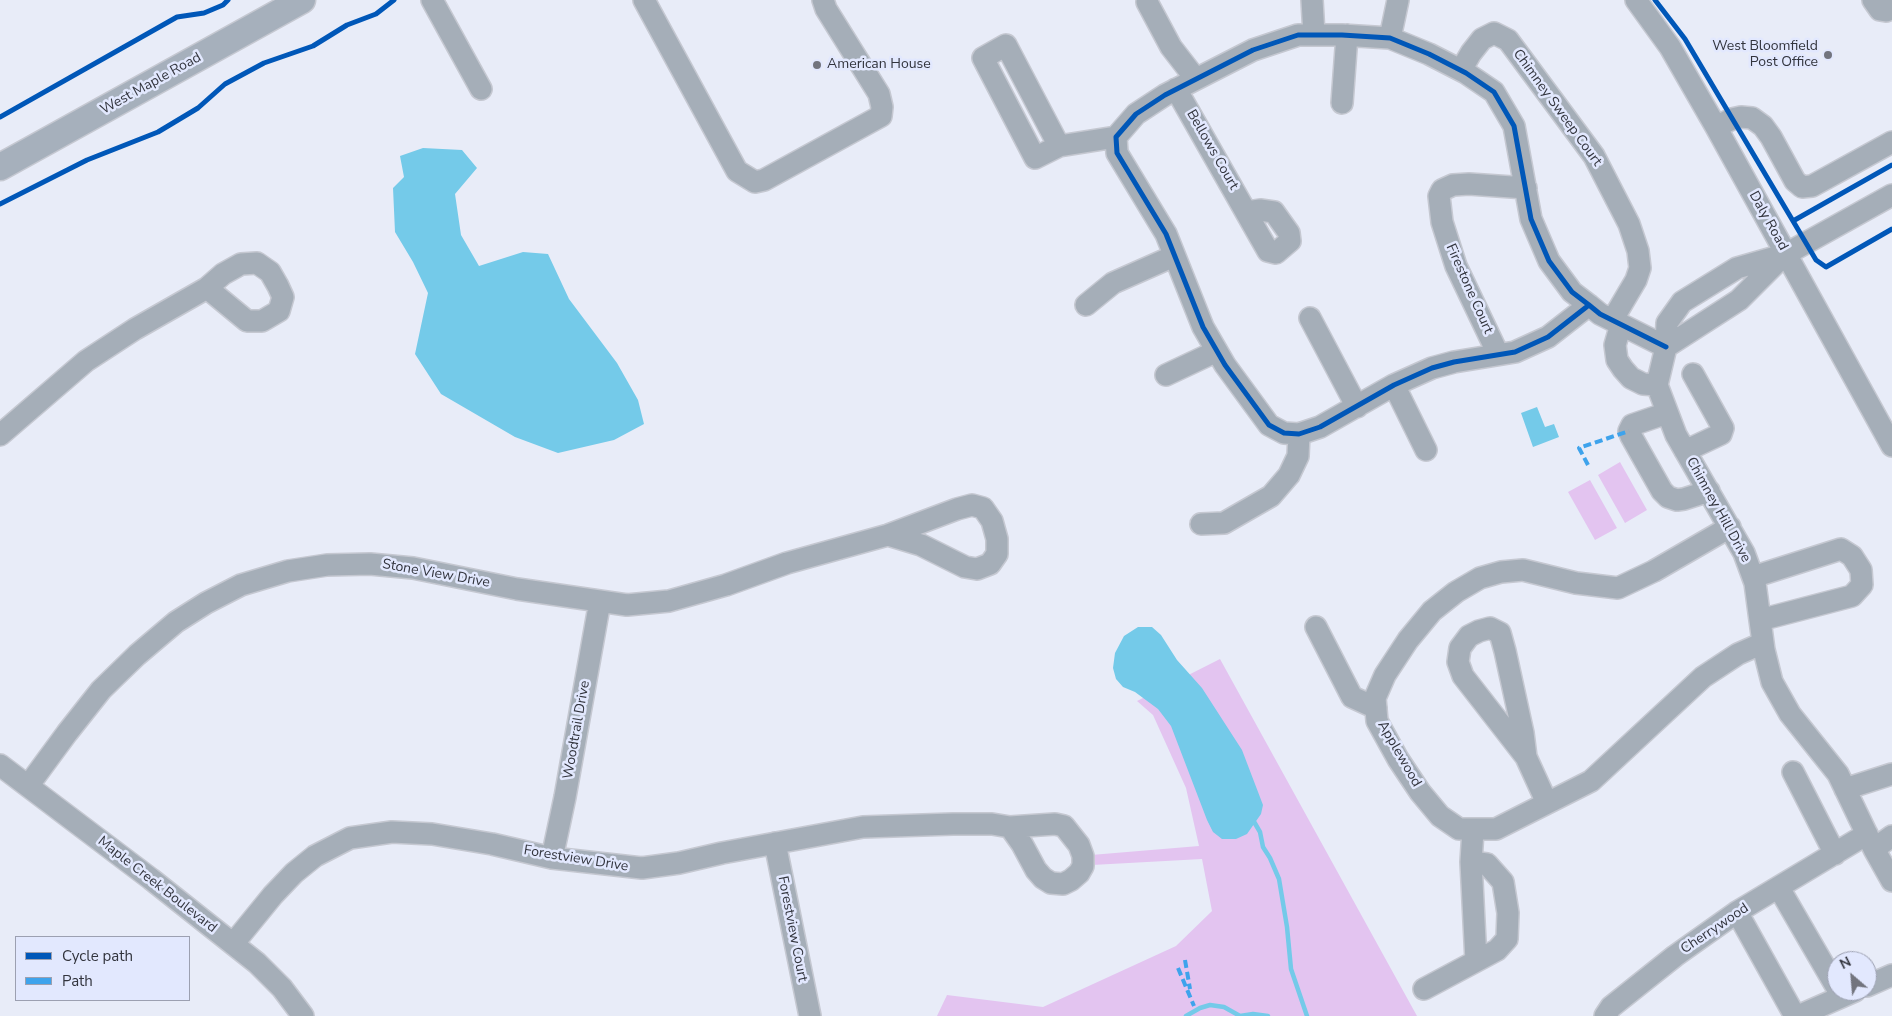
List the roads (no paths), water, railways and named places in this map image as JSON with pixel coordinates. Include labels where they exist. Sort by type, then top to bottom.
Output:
[{"type":"main road","name":"West Maple Road","points":[[0,167],[302,0]]},
{"type":"street","points":[[644,0],[737,171],[755,182],[764,180],[880,116],[882,107],[879,94],[826,9],[823,0]]},
{"type":"street","points":[[1312,0],[1314,35]]},
{"type":"street","points":[[1390,38],[1398,0]]},
{"type":"street","points":[[1873,0],[1880,10],[1886,11],[1892,8]]},
{"type":"street","points":[[434,1],[481,89]]},
{"type":"street","name":"Daly Road","points":[[1638,1],[1670,47],[1716,127],[1892,446]]},
{"type":"street","points":[[1147,2],[1171,47],[1195,78]]},
{"type":"street","name":"Chimney Sweep Court","points":[[1461,70],[1482,39],[1494,33],[1508,40],[1594,156],[1630,224],[1638,251],[1640,268],[1617,322]]},
{"type":"street","points":[[1342,103],[1347,35]]},
{"type":"street","points":[[1059,146],[1006,45],[983,58],[1035,158],[1059,146],[1116,137],[1136,114],[1195,78],[1254,50],[1298,36],[1347,35],[1390,38],[1461,70],[1494,92],[1514,126],[1531,219],[1549,261],[1572,292],[1600,314],[1666,347]]},
{"type":"street","name":"Bellows Court","points":[[1176,89],[1247,212]]},
{"type":"street","points":[[1716,127],[1732,119],[1741,117],[1752,118],[1763,126],[1771,137],[1795,181],[1802,187],[1812,186],[1892,142]]},
{"type":"street","points":[[1116,137],[1117,153],[1166,234],[1203,327],[1225,365],[1270,425],[1284,433],[1299,434],[1320,427],[1394,386],[1432,368],[1454,362],[1515,352],[1548,337],[1589,305]]},
{"type":"street","name":"Firestone Court","points":[[1498,354],[1456,266],[1442,222],[1439,196],[1442,190],[1453,185],[1469,184],[1526,188]]},
{"type":"street","points":[[1617,322],[1615,345],[1617,360],[1631,378],[1642,384],[1657,386],[1666,347],[1667,323],[1682,302],[1737,268],[1786,254],[1892,195]]},
{"type":"street","points":[[1666,347],[1739,300],[1786,254]]},
{"type":"street","points":[[1086,305],[1113,283],[1174,256]]},
{"type":"street","points":[[0,435],[86,361],[135,329],[207,288]]},
{"type":"street","points":[[1693,294],[1709,318]]},
{"type":"street","points":[[1310,318],[1357,407]]},
{"type":"street","points":[[1166,375],[1217,351]]},
{"type":"street","points":[[1685,451],[1721,434],[1723,428],[1693,374]]},
{"type":"street","points":[[1394,386],[1426,450]]},
{"type":"street","name":"Chimney Hill Drive","points":[[1657,386],[1676,435],[1744,553],[1753,577],[1763,643],[1772,682],[1790,714],[1838,774],[1870,841],[1892,881]]},
{"type":"street","points":[[1668,413],[1632,425],[1629,431],[1631,436],[1662,491],[1668,497],[1677,500],[1684,499],[1709,491]]},
{"type":"street","points":[[1201,524],[1224,524],[1271,496],[1290,475],[1298,456],[1299,434]]},
{"type":"street","name":"Stone View Drive","points":[[28,786],[101,690],[137,654],[176,622],[206,603],[242,586],[288,571],[326,565],[370,564],[413,568],[517,589],[627,605],[670,601],[726,585],[787,563],[888,535],[972,505],[984,508],[992,521],[997,539],[997,554],[990,564],[977,569],[965,568],[921,545],[888,535]]},
{"type":"street","name":"Applewood","points":[[1730,527],[1654,571],[1618,588],[1576,583],[1523,570],[1501,572],[1480,578],[1456,592],[1432,611],[1408,640],[1385,675],[1375,698],[1378,721],[1398,759],[1420,792],[1440,816],[1459,829],[1496,829],[1591,781],[1703,677],[1738,654],[1763,643]]},
{"type":"street","points":[[1753,577],[1841,549],[1852,556],[1861,570],[1862,585],[1852,596],[1760,620]]},
{"type":"street","name":"Woodtrail Drive","points":[[552,858],[565,797],[600,601]]},
{"type":"street","points":[[1316,627],[1352,697],[1376,708]]},
{"type":"street","points":[[1526,757],[1523,734],[1500,633],[1490,628],[1479,631],[1468,636],[1460,648],[1458,662],[1463,676],[1526,757],[1547,803]]},
{"type":"street","name":"Maple Creek Boulevard","points":[[0,765],[144,873],[257,963],[282,988],[303,1016]]},
{"type":"street","points":[[1793,772],[1835,854]]},
{"type":"street","points":[[1845,789],[1892,774]]},
{"type":"street","name":"Forestview Drive","points":[[233,944],[273,895],[294,873],[315,856],[350,838],[392,832],[432,834],[492,844],[552,858],[642,868],[679,864],[775,843],[863,827],[959,824],[992,824],[1010,827]]},
{"type":"street","points":[[1473,830],[1471,862],[1476,962]]},
{"type":"street","name":"Cherrywood","points":[[1605,1016],[1611,1007],[1675,956],[1737,912],[1835,854],[1870,841],[1892,836]]},
{"type":"street","name":"Forestview Court","points":[[775,843],[810,1016]]},
{"type":"street","points":[[1424,989],[1497,950],[1507,938],[1508,913],[1503,882],[1487,864],[1471,862]]},
{"type":"street","points":[[1779,888],[1827,966]]},
{"type":"street","points":[[1737,912],[1796,1016],[1827,1000]]},
{"type":"street","points":[[1877,982],[1892,975]]},
{"type":"water","points":[[423,148],[462,150],[477,168],[455,194],[461,235],[479,266],[523,252],[548,254],[569,299],[617,363],[638,400],[644,424],[614,440],[558,453],[515,437],[441,394],[415,354],[428,293],[413,262],[395,232],[393,188],[404,177],[400,156]]},
{"type":"water","points":[[1537,407],[1545,427],[1554,424],[1559,437],[1533,447],[1521,413]]},
{"type":"water","points":[[1138,627],[1152,627],[1161,635],[1177,660],[1202,688],[1242,750],[1263,805],[1261,814],[1247,834],[1236,839],[1222,839],[1213,832],[1171,726],[1158,709],[1135,692],[1123,687],[1116,679],[1113,668],[1115,653],[1124,636]]},
{"type":"waterway","points":[[1253,820],[1260,832],[1263,847],[1279,879],[1287,927],[1291,969],[1307,1016]]},
{"type":"waterway","points":[[1186,1016],[1210,1005],[1224,1007],[1240,1016],[1253,1014],[1268,1016]]},
{"type":"place","name":"West Bloomfield Post Office","points":[[1828,55]]},
{"type":"place","name":"American House","points":[[817,65]]}]
